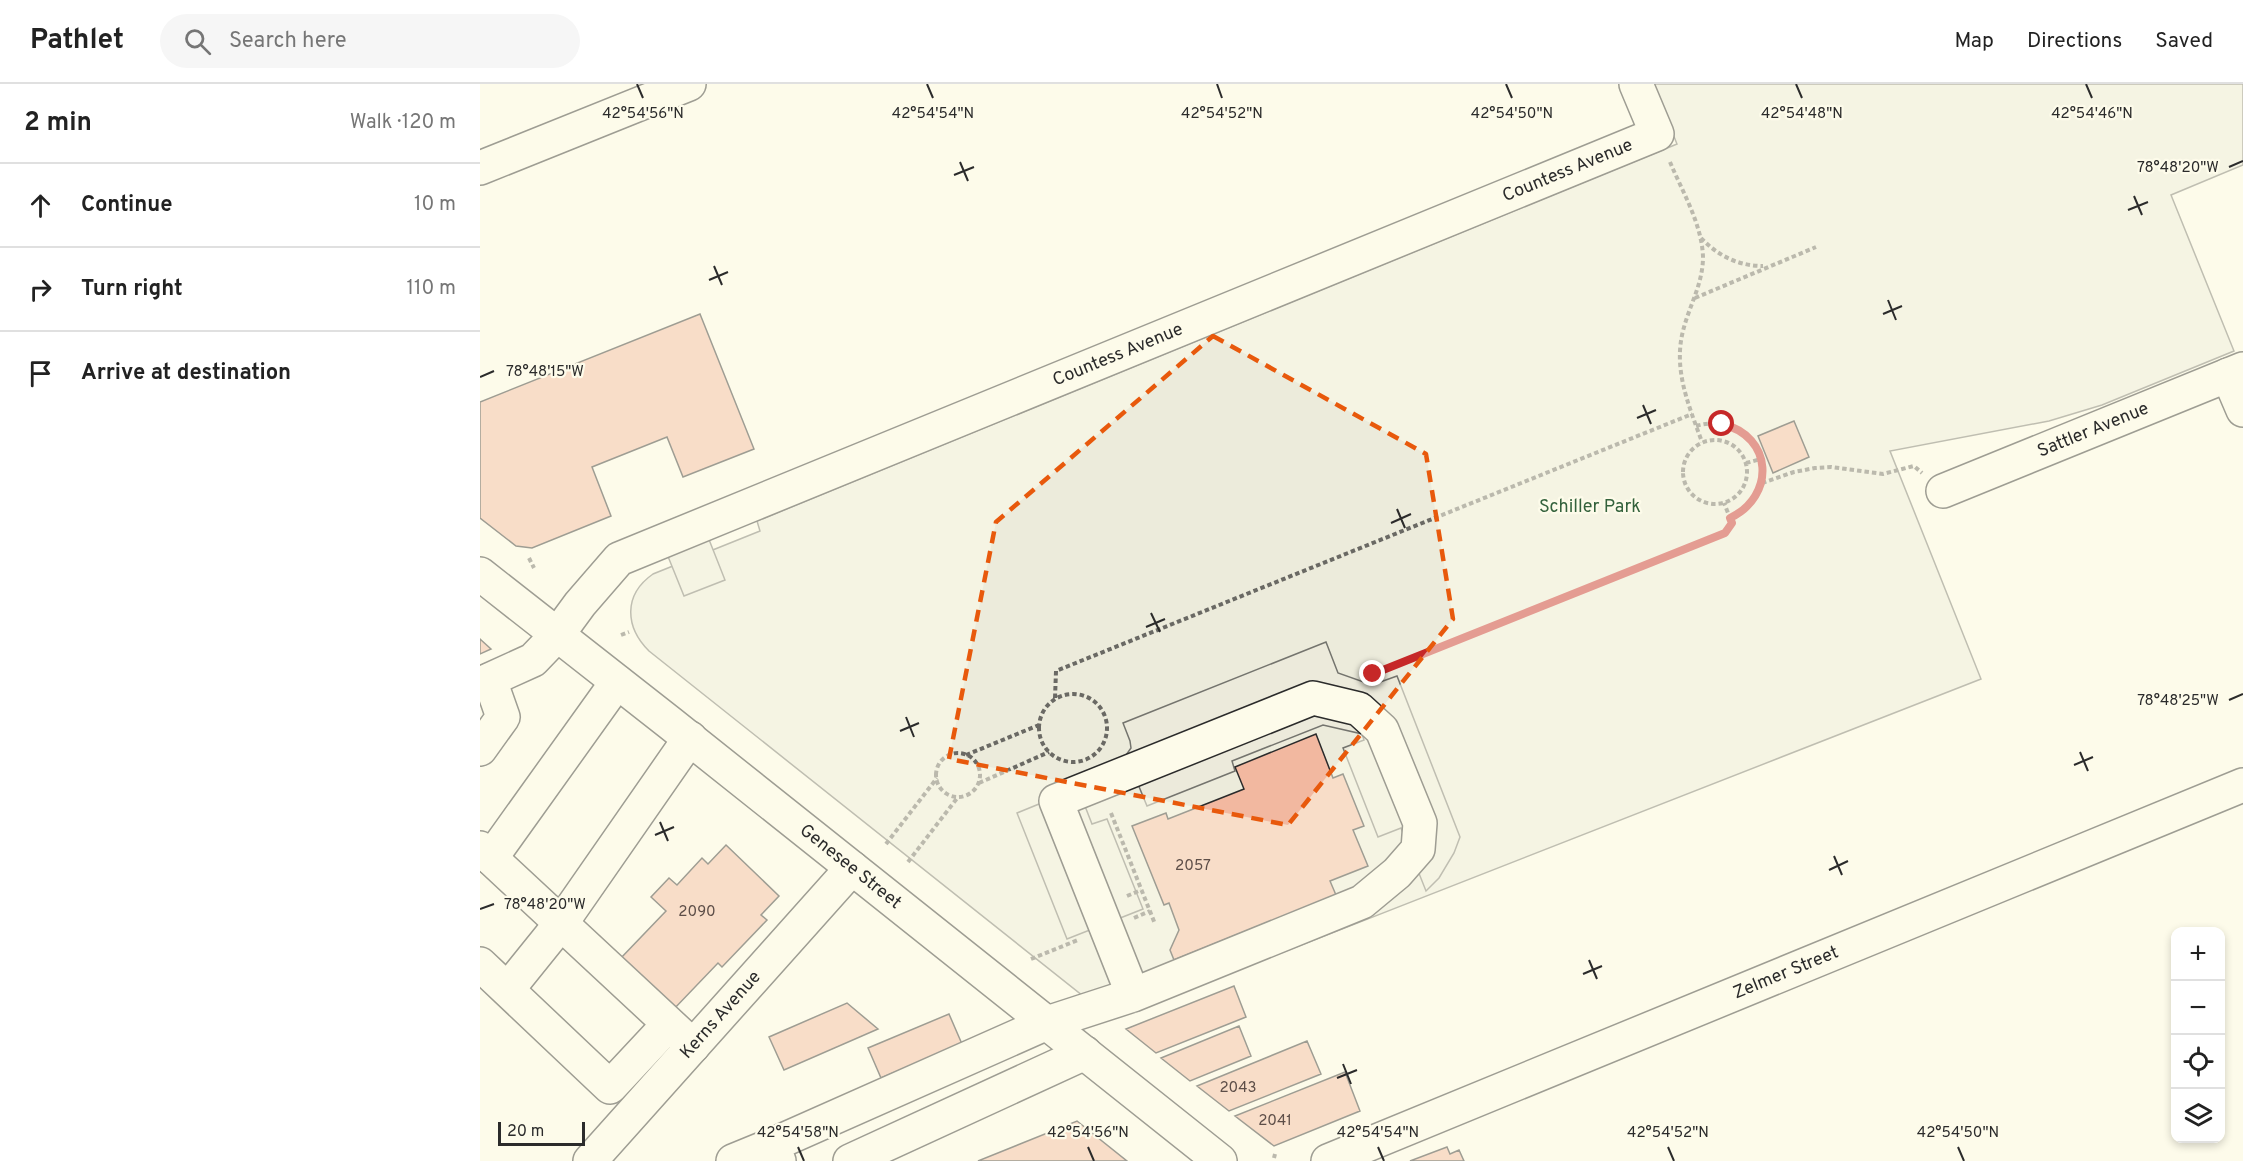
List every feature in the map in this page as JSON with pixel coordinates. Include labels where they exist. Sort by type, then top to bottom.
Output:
[{"type":"street","points":[[480,168],[689,84]]},
{"type":"street","name":"Countess Avenue","points":[[558,634],[580,604],[619,559],[1657,135],[1636,84]]},
{"type":"street","points":[[2236,372],[2243,410]]},
{"type":"street","name":"Sattler Avenue","points":[[1943,491],[2236,372]]},
{"type":"street","name":"Genesee Street","points":[[480,574],[690,738],[1221,1161]]},
{"type":"street","points":[[480,749],[503,717],[485,682],[533,660],[558,634]]},
{"type":"street","points":[[617,682],[486,853],[693,1046]]},
{"type":"street","points":[[733,1161],[775,1153],[970,1057],[1047,1023],[1133,994],[1362,902],[1397,873],[1418,849],[1420,823],[1382,730],[1359,709],[1313,698],[1056,801],[1133,994]]},
{"type":"street","points":[[507,989],[562,922],[690,738]]},
{"type":"street","name":"Zelmer Street","points":[[1328,1161],[2243,785]]},
{"type":"street","name":"Kerns Avenue","points":[[604,1156],[637,1109],[852,868]]},
{"type":"street","points":[[480,964],[610,1087],[637,1109]]},
{"type":"street","points":[[610,1087],[668,1025]]},
{"type":"street","points":[[850,1161],[1085,1053]]},
{"type":"street","points":[[970,1057],[1007,1090]]},
{"type":"path","points":[[1668,158],[1700,236],[1702,273],[1683,328],[1679,355],[1681,381],[1702,442]]},
{"type":"path","points":[[1700,236],[1714,250],[1730,259],[1748,265],[1767,267]]},
{"type":"path","points":[[1695,297],[1816,247]]},
{"type":"path","points":[[1055,698],[1056,671],[1692,414]]},
{"type":"path","points":[[1696,426],[1715,423],[1734,427],[1749,439],[1761,459],[1761,483],[1751,504],[1730,518]]},
{"type":"path","points":[[1710,439],[1729,442],[1742,454],[1746,463],[1747,472],[1742,490],[1724,503],[1710,504],[1701,501],[1693,496],[1684,480],[1682,471],[1688,454],[1702,442],[1710,439]]},
{"type":"path","points":[[1746,463],[1761,459]]},
{"type":"path","points":[[1761,483],[1815,468],[1831,467],[1883,474],[1914,466]]},
{"type":"path","points":[[1373,674],[1725,533],[1732,523],[1724,503]]},
{"type":"path","points":[[529,558],[534,568]]},
{"type":"path","points":[[621,634],[629,632]]},
{"type":"path","points":[[1076,693],[1096,702],[1105,714],[1107,736],[1101,749],[1089,759],[1075,762],[1061,760],[1049,752],[1041,740],[1039,725],[1045,707],[1055,698],[1076,693]]},
{"type":"path","points":[[958,797],[944,792],[937,778],[937,771],[945,758],[959,753],[966,754],[1039,725]]},
{"type":"path","points":[[908,862],[958,797],[970,793],[979,783],[1049,752]]},
{"type":"path","points":[[966,754],[977,763],[979,783]]},
{"type":"path","points":[[886,844],[937,778]]},
{"type":"path","points":[[1108,808],[1139,891],[1155,924]]},
{"type":"path","points":[[1031,959],[1084,938]]},
{"type":"highlighted area","points":[[1213,336],[1426,454],[1453,619],[1288,825],[949,759],[996,522]]},
{"type":"green space","name":"Schiller Park","points":[[1653,84],[2243,84],[2243,165],[2171,195],[2234,351],[2102,405],[2049,421],[1890,451],[1981,679],[1112,1019],[649,651],[635,632],[632,622],[632,601],[643,582],[653,574],[760,531],[757,521],[1677,144]]},
{"type":"shaded area","points":[[708,537],[725,580],[684,596],[667,554]]},
{"type":"shaded area","points":[[1326,642],[1338,673],[1372,685],[1397,676],[1460,837],[1454,853],[1439,878],[1426,891],[1401,828],[1378,837],[1343,748],[1364,740],[1362,734],[1323,725],[1232,761],[1235,771],[1147,806],[1126,755],[1131,748],[1123,723]]},
{"type":"shaded area","points":[[1074,778],[1092,824],[1107,819],[1143,909],[1067,939],[1017,813],[1039,804]]},
{"type":"building","points":[[700,314],[754,449],[683,477],[667,437],[592,467],[611,516],[532,548],[516,546],[480,518],[480,402]]},
{"type":"building","points":[[1794,421],[1809,457],[1773,473],[1758,436]]},
{"type":"building","points":[[480,639],[491,649],[480,654]]},
{"type":"building","points":[[1316,734],[1333,778],[1343,774],[1364,826],[1353,830],[1368,866],[1330,881],[1336,895],[1174,960],[1170,950],[1179,930],[1169,903],[1164,905],[1132,826],[1166,813],[1168,819],[1244,789],[1235,767]]},
{"type":"building","points":[[726,845],[779,896],[761,915],[767,920],[722,967],[718,963],[673,1010],[620,959],[666,911],[651,897],[669,878],[677,885],[702,858],[708,864]]},
{"type":"building","points":[[1234,986],[1246,1017],[1156,1053],[1126,1029]]},
{"type":"building","points":[[847,1003],[878,1029],[784,1070],[769,1037]]},
{"type":"building","points":[[949,1014],[962,1044],[881,1078],[868,1048]]},
{"type":"building","points":[[1239,1026],[1251,1056],[1190,1081],[1161,1058]]},
{"type":"building","points":[[1307,1041],[1321,1074],[1229,1111],[1197,1086]]},
{"type":"building","points":[[1345,1072],[1360,1111],[1274,1146],[1235,1116]]},
{"type":"building","points":[[1077,1121],[1127,1161],[978,1161]]},
{"type":"building","points":[[1447,1147],[1450,1154],[1459,1150],[1464,1161],[1410,1161]]},
{"type":"route","points":[[1373,674],[1725,533],[1732,523],[1730,518],[1747,508],[1755,498],[1761,487],[1763,468],[1760,455],[1745,434],[1722,424]]}]
